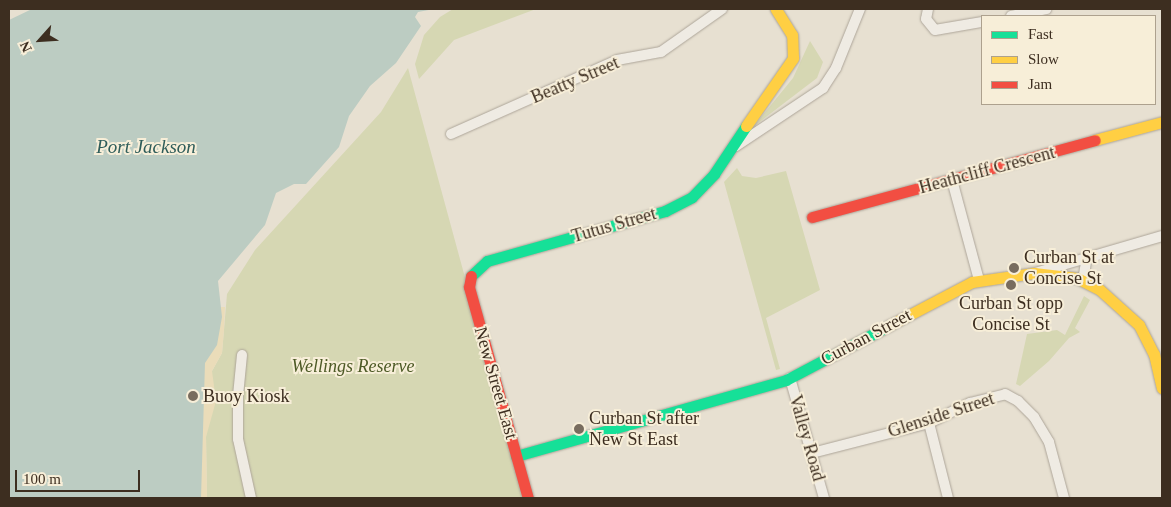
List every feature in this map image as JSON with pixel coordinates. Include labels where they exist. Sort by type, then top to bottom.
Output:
[{"type":"street","name":"Beatty Street","points":[[451,134],[607,64],[661,52],[722,9]]},
{"type":"street","name":"Tutus Street","points":[[474,269],[487,261],[675,207],[699,191],[733,148],[793,58],[792,35],[776,9]]},
{"type":"street","points":[[733,148],[823,88],[836,68],[860,9]]},
{"type":"street","points":[[928,9],[926,19],[935,30],[981,22]]},
{"type":"street","points":[[1016,15],[1046,9]]},
{"type":"street","name":"Heathcliff Crescent","points":[[812,217],[1162,122]]},
{"type":"street","points":[[952,180],[979,280]]},
{"type":"street","points":[[1034,273],[1087,256],[1162,236]]},
{"type":"street","points":[[1084,280],[1087,256]]},
{"type":"street","name":"New Street East","points":[[474,269],[469,287],[528,498]]},
{"type":"street","name":"Curban Street","points":[[516,456],[790,378],[979,280],[1034,273],[1084,280],[1115,300],[1139,325],[1154,354],[1162,388]]},
{"type":"street","points":[[242,355],[238,396],[238,440],[251,498]]},
{"type":"street","name":"Valley Road","points":[[790,378],[824,498]]},
{"type":"street","name":"Glenside Street","points":[[812,453],[929,423],[970,403],[1005,394],[1018,401],[1034,417],[1049,442],[1064,498]]},
{"type":"street","points":[[929,423],[948,498]]},
{"type":"green space","points":[[453,9],[536,9],[454,40],[419,79],[415,64],[424,35],[440,17]]},
{"type":"green space","points":[[810,41],[823,62],[817,78],[753,127],[793,78]]},
{"type":"green space","name":"Wellings Reserve","points":[[408,68],[525,498],[207,498],[206,437],[212,371],[222,353],[227,294],[255,250],[381,112]]},
{"type":"green space","points":[[737,168],[742,176],[756,178],[786,171],[820,290],[766,318],[780,369],[776,370],[724,182]]},
{"type":"green space","points":[[1084,296],[1090,300],[1075,328],[1080,332],[1069,338],[1049,361],[1020,386],[1016,384],[1027,334],[1057,330],[1065,335]]},
{"type":"sand","points":[[218,307],[225,307],[224,330],[222,353],[212,371],[216,401],[206,437],[207,498],[195,498],[186,365]]},
{"type":"water","name":"Port Jackson","points":[[32,9],[434,9],[418,12],[415,17],[421,26],[396,63],[370,86],[349,116],[339,147],[306,184],[294,184],[276,193],[265,225],[218,281],[222,317],[217,345],[205,363],[201,498],[9,498],[9,20]]},
{"type":"traffic: fast","points":[[471,276],[487,261],[665,211],[692,197],[714,174],[746,126]]},
{"type":"traffic: fast","points":[[516,456],[786,380],[890,325]]},
{"type":"traffic: slow","points":[[746,126],[793,58],[792,35],[776,9]]},
{"type":"traffic: slow","points":[[1095,140],[1162,122]]},
{"type":"traffic: slow","points":[[890,325],[972,282],[1034,273],[1077,278],[1099,289],[1139,325],[1154,354],[1162,388]]},
{"type":"traffic: jam","points":[[812,217],[1095,140]]},
{"type":"traffic: jam","points":[[471,276],[469,287],[528,498]]},
{"type":"place","name":"Curban St at Concise St","points":[[1014,268]]},
{"type":"place","name":"Curban St opp Concise St","points":[[1011,285]]},
{"type":"place","name":"Buoy Kiosk","points":[[193,396]]},
{"type":"place","name":"Curban St after New St East","points":[[579,429]]}]
